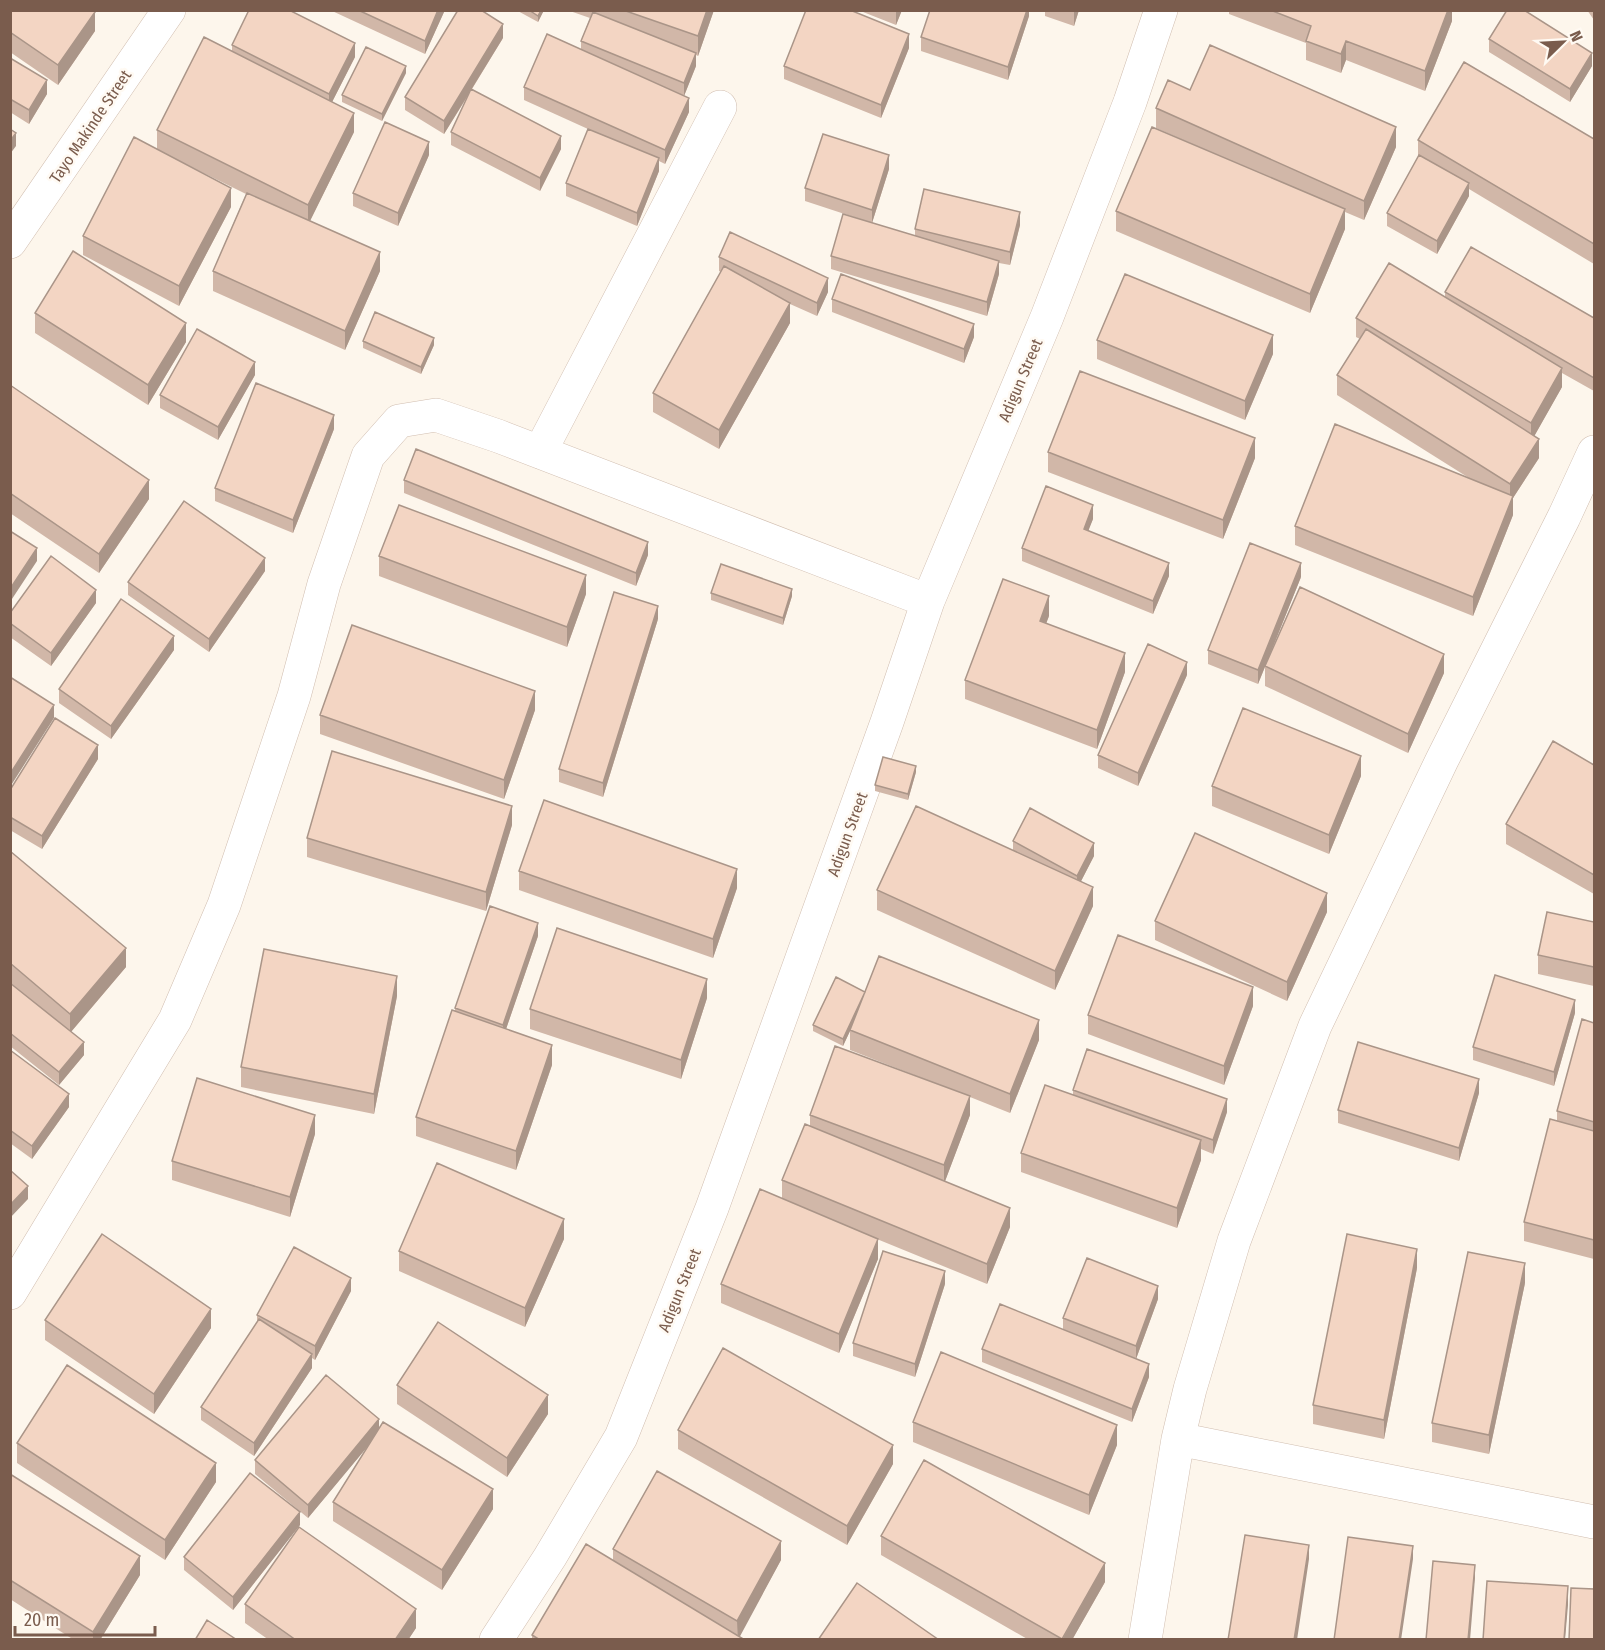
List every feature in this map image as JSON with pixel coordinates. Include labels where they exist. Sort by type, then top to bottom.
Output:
[{"type":"street","name":"Tayo Makinde Street","points":[[10,242],[169,10]]},
{"type":"street","name":"Adigun Street","points":[[496,1640],[550,1557],[621,1437],[716,1197],[884,733],[928,601],[1047,316],[1130,102],[1161,10]]},
{"type":"street","points":[[540,452],[720,107]]},
{"type":"street","points":[[10,1293],[170,1030],[184,999],[224,905],[294,696],[324,584],[368,456],[399,421],[436,415],[540,452],[928,601]]},
{"type":"street","points":[[1145,1640],[1178,1439],[1190,1389],[1234,1241],[1315,1026],[1442,760],[1564,518],[1594,452]]},
{"type":"street","points":[[1178,1439],[1594,1522]]},
{"type":"building","points":[[10,10],[93,10],[95,12],[58,65],[10,32]]},
{"type":"building","points":[[249,10],[289,10],[355,43],[329,94],[232,45]]},
{"type":"building","points":[[358,10],[438,10],[425,41]]},
{"type":"building","points":[[458,10],[481,10],[503,24],[444,121],[405,97]]},
{"type":"building","points":[[529,10],[541,10],[538,16]]},
{"type":"building","points":[[623,10],[707,10],[698,36]]},
{"type":"building","points":[[806,10],[850,10],[909,34],[881,105],[784,66]]},
{"type":"building","points":[[930,10],[1027,10],[1008,67],[921,37]]},
{"type":"building","points":[[1270,10],[1448,10],[1425,71],[1346,41],[1341,54],[1306,41],[1311,26]]},
{"type":"building","points":[[1507,10],[1524,10],[1592,53],[1570,89],[1489,39]]},
{"type":"building","points":[[593,12],[696,53],[684,83],[581,41]]},
{"type":"building","points":[[547,34],[689,98],[665,150],[524,87]]},
{"type":"building","points":[[204,37],[354,113],[308,205],[157,130]]},
{"type":"building","points":[[1210,45],[1396,127],[1364,201],[1156,108],[1168,80],[1190,90]]},
{"type":"building","points":[[366,47],[406,66],[382,114],[342,95]]},
{"type":"building","points":[[10,58],[47,80],[29,110],[10,99]]},
{"type":"building","points":[[1464,62],[1594,139],[1594,244],[1418,140]]},
{"type":"building","points":[[471,89],[561,136],[540,178],[451,132]]},
{"type":"building","points":[[385,122],[429,142],[398,213],[353,193]]},
{"type":"building","points":[[1152,127],[1345,209],[1310,294],[1116,211]]},
{"type":"building","points":[[10,129],[16,133],[10,141]]},
{"type":"building","points":[[588,129],[659,158],[637,213],[566,183]]},
{"type":"building","points":[[823,134],[889,155],[872,210],[805,188]]},
{"type":"building","points":[[134,137],[231,188],[179,286],[83,236]]},
{"type":"building","points":[[1419,155],[1469,183],[1437,241],[1387,213]]},
{"type":"building","points":[[924,189],[1020,212],[1010,252],[915,229]]},
{"type":"building","points":[[247,193],[380,252],[345,331],[213,271]]},
{"type":"building","points":[[843,214],[999,261],[987,302],[831,256]]},
{"type":"building","points":[[730,232],[828,278],[817,303],[719,257]]},
{"type":"building","points":[[1471,247],[1594,318],[1594,378],[1445,292]]},
{"type":"building","points":[[73,251],[186,323],[148,385],[35,313]]},
{"type":"building","points":[[1389,263],[1562,368],[1531,423],[1356,318]]},
{"type":"building","points":[[724,266],[790,303],[719,430],[653,393]]},
{"type":"building","points":[[841,274],[974,324],[964,349],[832,299]]},
{"type":"building","points":[[1125,274],[1273,335],[1245,401],[1097,340]]},
{"type":"building","points":[[375,312],[434,338],[421,367],[363,341]]},
{"type":"building","points":[[197,329],[255,362],[218,427],[160,395]]},
{"type":"building","points":[[1366,329],[1539,439],[1510,484],[1337,375]]},
{"type":"building","points":[[1080,371],[1255,438],[1223,520],[1048,452]]},
{"type":"building","points":[[256,383],[334,415],[293,520],[215,488]]},
{"type":"building","points":[[10,385],[149,480],[99,554],[10,493]]},
{"type":"building","points":[[1335,424],[1513,496],[1473,597],[1295,526]]},
{"type":"building","points":[[416,449],[648,542],[636,573],[404,480]]},
{"type":"building","points":[[1046,486],[1093,505],[1084,529],[1169,563],[1153,601],[1022,548]]},
{"type":"building","points":[[184,501],[265,558],[209,639],[128,582]]},
{"type":"building","points":[[399,505],[586,575],[567,627],[379,556]]},
{"type":"building","points":[[10,531],[37,548],[10,589]]},
{"type":"building","points":[[1250,543],[1301,563],[1258,670],[1208,650]]},
{"type":"building","points":[[51,556],[96,590],[51,653],[10,623],[10,613]]},
{"type":"building","points":[[721,564],[792,589],[783,618],[711,593]]},
{"type":"building","points":[[1003,579],[1049,596],[1040,621],[1125,653],[1097,730],[965,680]]},
{"type":"building","points":[[1300,587],[1444,654],[1408,734],[1265,666]]},
{"type":"building","points":[[614,592],[658,606],[603,783],[559,769]]},
{"type":"building","points":[[121,599],[174,636],[111,726],[59,689]]},
{"type":"building","points":[[352,625],[535,691],[504,780],[320,715]]},
{"type":"building","points":[[1148,644],[1187,662],[1138,773],[1098,755]]},
{"type":"building","points":[[10,677],[54,705],[10,774]]},
{"type":"building","points":[[1243,708],[1361,756],[1329,835],[1212,786]]},
{"type":"building","points":[[55,718],[98,745],[42,836],[10,817],[10,790]]},
{"type":"building","points":[[1553,741],[1594,765],[1594,875],[1506,824]]},
{"type":"building","points":[[332,751],[512,806],[486,892],[307,838]]},
{"type":"building","points":[[883,757],[916,766],[908,794],[875,785]]},
{"type":"building","points":[[544,800],[737,869],[713,939],[519,871]]},
{"type":"building","points":[[916,806],[1093,887],[1055,971],[877,890]]},
{"type":"building","points":[[1030,808],[1094,843],[1077,876],[1013,841]]},
{"type":"building","points":[[1195,833],[1327,893],[1287,982],[1155,921]]},
{"type":"building","points":[[10,851],[126,948],[70,1014],[10,963]]},
{"type":"building","points":[[490,906],[538,923],[503,1025],[455,1008]]},
{"type":"building","points":[[1547,912],[1594,922],[1594,967],[1538,955]]},
{"type":"building","points":[[557,928],[707,979],[681,1060],[530,1009]]},
{"type":"building","points":[[1118,935],[1253,987],[1224,1066],[1088,1015]]},
{"type":"building","points":[[264,949],[397,976],[374,1094],[241,1067]]},
{"type":"building","points":[[879,956],[1039,1020],[1010,1094],[850,1030]]},
{"type":"building","points":[[1495,975],[1575,1000],[1554,1072],[1473,1047]]},
{"type":"building","points":[[836,977],[865,992],[843,1039],[813,1025]]},
{"type":"building","points":[[10,983],[84,1042],[59,1072],[10,1033]]},
{"type":"building","points":[[452,1010],[552,1045],[516,1151],[416,1117]]},
{"type":"building","points":[[1582,1019],[1594,1023],[1594,1122],[1557,1111]]},
{"type":"building","points":[[1358,1042],[1479,1079],[1459,1148],[1338,1110]]},
{"type":"building","points":[[835,1046],[970,1096],[944,1165],[810,1115]]},
{"type":"building","points":[[1087,1049],[1227,1099],[1213,1140],[1073,1090]]},
{"type":"building","points":[[10,1050],[69,1094],[32,1146],[10,1130]]},
{"type":"building","points":[[197,1078],[315,1115],[290,1197],[172,1161]]},
{"type":"building","points":[[1045,1085],[1201,1140],[1177,1208],[1021,1153]]},
{"type":"building","points":[[1550,1119],[1594,1131],[1594,1240],[1524,1222]]},
{"type":"building","points":[[805,1124],[1010,1208],[987,1264],[782,1180]]},
{"type":"building","points":[[437,1163],[564,1219],[525,1308],[399,1251]]},
{"type":"building","points":[[10,1170],[28,1186],[10,1205]]},
{"type":"building","points":[[760,1189],[878,1239],[839,1334],[721,1284]]},
{"type":"building","points":[[102,1234],[211,1309],[154,1394],[45,1320]]},
{"type":"building","points":[[1347,1234],[1417,1249],[1384,1420],[1313,1405]]},
{"type":"building","points":[[294,1247],[351,1278],[315,1346],[257,1315]]},
{"type":"building","points":[[883,1251],[945,1271],[915,1364],[853,1343]]},
{"type":"building","points":[[1468,1252],[1525,1263],[1489,1435],[1432,1423]]},
{"type":"building","points":[[1087,1258],[1158,1286],[1136,1346],[1063,1318]]},
{"type":"building","points":[[1000,1304],[1149,1364],[1132,1409],[982,1349]]},
{"type":"building","points":[[259,1319],[312,1354],[254,1443],[201,1407]]},
{"type":"building","points":[[438,1322],[548,1395],[507,1458],[397,1385]]},
{"type":"building","points":[[723,1348],[893,1445],[847,1526],[678,1430]]},
{"type":"building","points":[[941,1352],[1117,1425],[1089,1495],[913,1422]]},
{"type":"building","points":[[67,1365],[216,1463],[165,1540],[17,1443]]},
{"type":"building","points":[[326,1375],[379,1419],[308,1505],[255,1460]]},
{"type":"building","points":[[383,1422],[493,1489],[442,1570],[333,1502]]},
{"type":"building","points":[[924,1460],[1105,1563],[1062,1639],[881,1536]]},
{"type":"building","points":[[657,1471],[781,1541],[737,1621],[613,1549]]},
{"type":"building","points":[[250,1473],[300,1512],[233,1597],[184,1557]]},
{"type":"building","points":[[10,1474],[140,1556],[93,1632],[10,1580]]},
{"type":"building","points":[[299,1527],[416,1609],[395,1640],[296,1640],[245,1604]]},
{"type":"building","points":[[1245,1535],[1309,1545],[1294,1640],[1228,1640]]},
{"type":"building","points":[[1348,1537],[1413,1546],[1399,1640],[1334,1640]]},
{"type":"building","points":[[586,1544],[745,1640],[540,1640],[532,1635]]},
{"type":"building","points":[[1433,1561],[1475,1565],[1468,1640],[1426,1640]]},
{"type":"building","points":[[1487,1581],[1568,1586],[1564,1640],[1483,1640]]},
{"type":"building","points":[[857,1583],[939,1640],[818,1640]]},
{"type":"building","points":[[1571,1588],[1594,1589],[1594,1640],[1569,1640]]},
{"type":"building","points":[[207,1620],[237,1640],[195,1640]]}]
